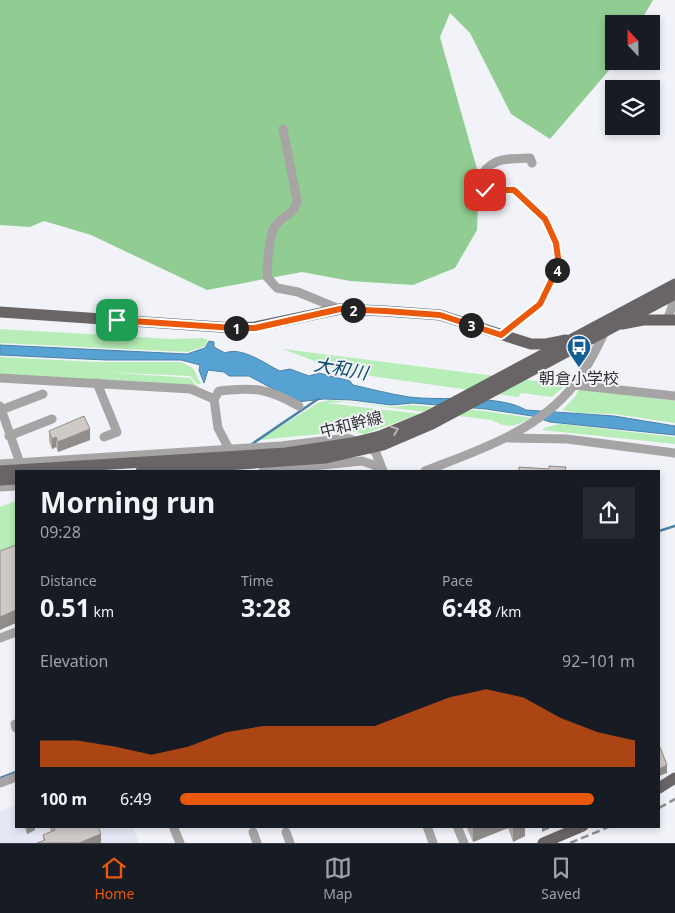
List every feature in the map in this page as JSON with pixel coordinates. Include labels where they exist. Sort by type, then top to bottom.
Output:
[{"type":"main road","name":"中和幹線","points":[[16,470],[286,453],[324,449],[361,441],[426,417],[675,283]]},
{"type":"main road","name":"中和幹線","points":[[155,470],[326,458],[383,444],[440,420],[675,295]]},
{"type":"main road","points":[[0,312],[234,328],[255,328],[340,309],[440,315],[531,344],[546,344],[587,335],[607,326],[643,320],[671,320]]},
{"type":"main road","name":"中和幹線","points":[[0,471],[15,470]]},
{"type":"main road","points":[[0,480],[15,479]]},
{"type":"main road","points":[[660,787],[675,778]]},
{"type":"main road","points":[[543,843],[578,828]]},
{"type":"street","points":[[283,129],[297,200],[294,210],[279,221],[272,232],[267,277],[277,288],[298,292],[340,309]]},
{"type":"street","points":[[501,335],[540,304],[559,265],[556,243],[545,219],[514,190],[485,190],[476,183],[483,171],[499,158],[530,158],[532,163]]},
{"type":"street","points":[[427,470],[506,438],[537,421],[574,385],[607,326],[633,303],[675,283]]},
{"type":"street","points":[[671,320],[672,298],[675,295]]},
{"type":"street","points":[[0,378],[191,389],[214,399]]},
{"type":"street","points":[[97,383],[117,432],[104,437]]},
{"type":"street","points":[[574,385],[675,396]]},
{"type":"street","points":[[229,449],[218,428],[214,399],[219,391],[248,388],[274,392],[299,406]]},
{"type":"street","points":[[21,467],[1,408],[43,394]]},
{"type":"street","points":[[10,436],[52,419]]},
{"type":"street","points":[[0,464],[21,467],[311,444],[348,438],[367,445],[376,453],[381,470]]},
{"type":"street","points":[[506,438],[567,439],[675,453]]},
{"type":"street","points":[[273,470],[362,461],[374,465],[380,470]]},
{"type":"street","points":[[0,487],[15,486]]},
{"type":"street","points":[[0,638],[15,632]]},
{"type":"street","points":[[0,783],[15,777]]},
{"type":"street","points":[[174,828],[180,843]]},
{"type":"street","points":[[428,828],[433,843]]},
{"type":"street","points":[[458,828],[464,843]]},
{"type":"street","points":[[253,832],[257,843]]},
{"type":"street","points":[[286,832],[290,843]]},
{"type":"shaded area","points":[[15,805],[15,828],[133,828],[139,843],[0,843],[0,811]]},
{"type":"green space","points":[[0,0],[653,0],[644,15],[605,15],[605,70],[609,70],[550,139],[511,114],[470,33],[450,13],[440,37],[479,176],[477,230],[455,268],[413,285],[350,281],[302,272],[207,290],[91,235],[44,221],[30,227],[0,225]]},
{"type":"green space","points":[[0,329],[172,339],[203,338],[208,340],[205,346],[188,352],[0,343]]},
{"type":"green space","points":[[283,349],[566,385],[552,397],[521,393],[518,397],[343,372]]},
{"type":"green space","points":[[0,357],[95,362],[181,362],[193,368],[201,384],[197,384],[190,376],[106,372],[190,378],[201,391],[0,376]]},
{"type":"green space","points":[[579,389],[675,401],[675,423],[614,414],[579,413],[562,410],[575,397]]},
{"type":"green space","points":[[329,400],[391,407],[411,405],[485,411],[531,418],[516,425],[507,426],[492,420],[343,402],[327,403],[420,414],[364,434],[350,431],[259,440],[318,403]]},
{"type":"green space","points":[[561,424],[675,437],[675,444],[542,430],[546,427]]},
{"type":"green space","points":[[15,501],[15,545],[0,552],[0,507]]},
{"type":"water","name":"大和川","points":[[209,341],[214,342],[214,347],[225,353],[232,351],[246,354],[280,371],[290,369],[309,376],[319,373],[350,381],[353,385],[409,397],[486,400],[515,405],[526,410],[614,416],[675,426],[675,435],[550,422],[532,416],[486,409],[413,403],[391,405],[352,400],[324,399],[297,402],[249,376],[229,376],[224,372],[208,370],[204,383],[199,370],[200,365],[181,360],[106,360],[0,355],[0,345],[187,354],[205,348]]},
{"type":"building","points":[[84,416],[90,429],[58,442],[56,437],[52,439],[49,431]]},
{"type":"building","points":[[549,466],[566,467],[565,470],[519,470],[519,467],[549,469]]},
{"type":"building","points":[[15,545],[15,610],[0,617],[0,551]]},
{"type":"building","points":[[660,747],[667,765],[660,768]]},
{"type":"building","points":[[54,828],[99,828],[101,834],[79,843],[37,843],[45,840],[43,835],[55,830]]},
{"type":"waterway","points":[[252,444],[318,399]]},
{"type":"waterway","points":[[660,531],[675,526]]},
{"type":"waterway","points":[[0,778],[15,772]]},
{"type":"railway","points":[[660,807],[675,799]]},
{"type":"railway","points":[[570,843],[606,828]]},
{"type":"place","name":"朝倉小学校","points":[[579,368]]},
{"type":"route","points":[[117,320],[255,328],[340,309],[440,315],[501,335],[540,304],[552,283],[559,265],[553,233],[545,219],[514,190],[485,190]]}]
